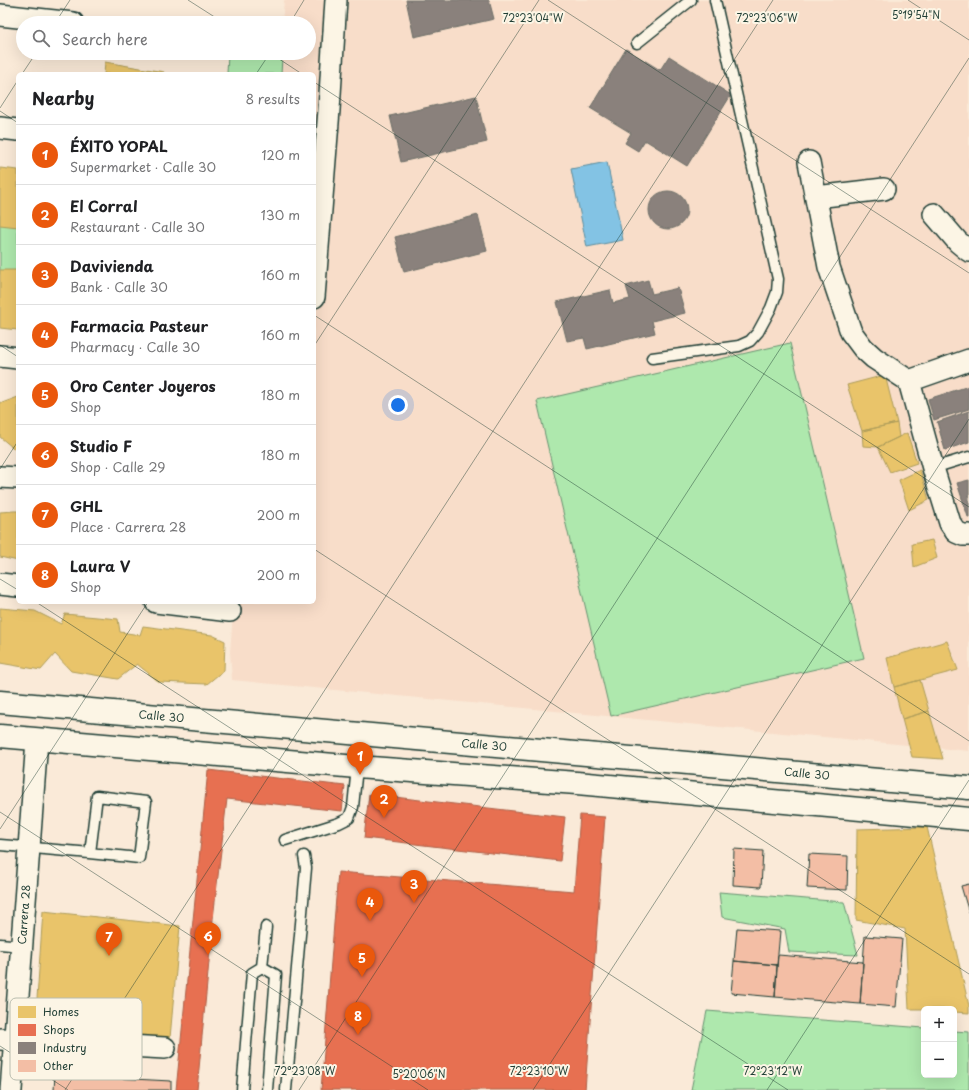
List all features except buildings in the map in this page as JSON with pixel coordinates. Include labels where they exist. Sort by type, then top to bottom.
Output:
[{"type":"main road","name":"Calle 30","points":[[0,702],[969,788]]},
{"type":"main road","points":[[0,736],[357,767],[577,783],[969,818]]},
{"type":"street","points":[[316,272],[336,0]]},
{"type":"street","points":[[0,15],[16,17]]},
{"type":"street","points":[[0,128],[16,130]]},
{"type":"street","points":[[809,162],[829,267],[851,332],[863,348],[874,358],[909,381],[950,524],[956,532],[962,535],[969,535]]},
{"type":"street","points":[[816,197],[884,189]]},
{"type":"street","points":[[934,214],[958,242],[969,251]]},
{"type":"street","points":[[0,356],[16,358]]},
{"type":"street","points":[[909,381],[969,360]]},
{"type":"street","points":[[0,477],[16,478]]},
{"type":"street","points":[[0,584],[16,586]]},
{"type":"street","points":[[172,604],[230,611]]},
{"type":"street","name":"Carrera 28","points":[[14,998],[22,946],[37,740]]},
{"type":"street","name":"Carrera 28","points":[[10,1026],[8,1039],[10,1073]]},
{"type":"street","points":[[142,1047],[165,1048]]},
{"type":"street","name":"Carrera 28","points":[[10,1080],[11,1090]]},
{"type":"lane","points":[[637,43],[691,0]]},
{"type":"lane","points":[[652,358],[739,346],[750,341],[758,332],[771,308],[777,292],[778,279],[715,0]]},
{"type":"lane","points":[[933,468],[969,457]]},
{"type":"lane","points":[[285,840],[339,823],[349,818],[353,807],[357,767]]},
{"type":"lane","points":[[0,845],[140,858],[146,802],[97,796],[90,853]]},
{"type":"lane","points":[[286,1090],[306,868],[304,856]]},
{"type":"lane","points":[[242,1090],[252,974],[262,967],[266,927]]},
{"type":"lane","points":[[0,944],[22,946]]},
{"type":"lane","points":[[262,967],[276,975],[267,1090]]},
{"type":"shaded area","points":[[284,0],[969,0],[969,751],[232,680],[230,652],[234,604],[316,604],[316,72],[278,72],[279,60],[316,60],[316,16],[283,16]]},
{"type":"green space","points":[[228,60],[282,60],[281,72],[227,72]]},
{"type":"green space","points":[[0,215],[16,217],[16,276],[0,274]]},
{"type":"green space","points":[[790,343],[864,658],[611,716],[537,401]]},
{"type":"green space","points":[[719,892],[844,902],[858,955],[789,952],[785,929],[722,917]]},
{"type":"green space","points":[[707,1011],[921,1028],[921,1078],[957,1078],[957,1031],[969,1032],[969,1090],[691,1090]]},
{"type":"water","points":[[607,162],[623,240],[587,247],[571,169]]},
{"type":"place","name":"ÉXITO YOPAL","points":[[360,775]]},
{"type":"place","name":"El Corral","points":[[384,818]]},
{"type":"place","name":"Davivienda","points":[[414,903]]},
{"type":"place","name":"Farmacia Pasteur","points":[[370,921]]},
{"type":"place","name":"Studio F","points":[[208,955]]},
{"type":"place","name":"GHL","points":[[109,956]]},
{"type":"place","name":"Oro Center Joyeros","points":[[362,977]]},
{"type":"place","name":"Laura V","points":[[358,1035]]}]
